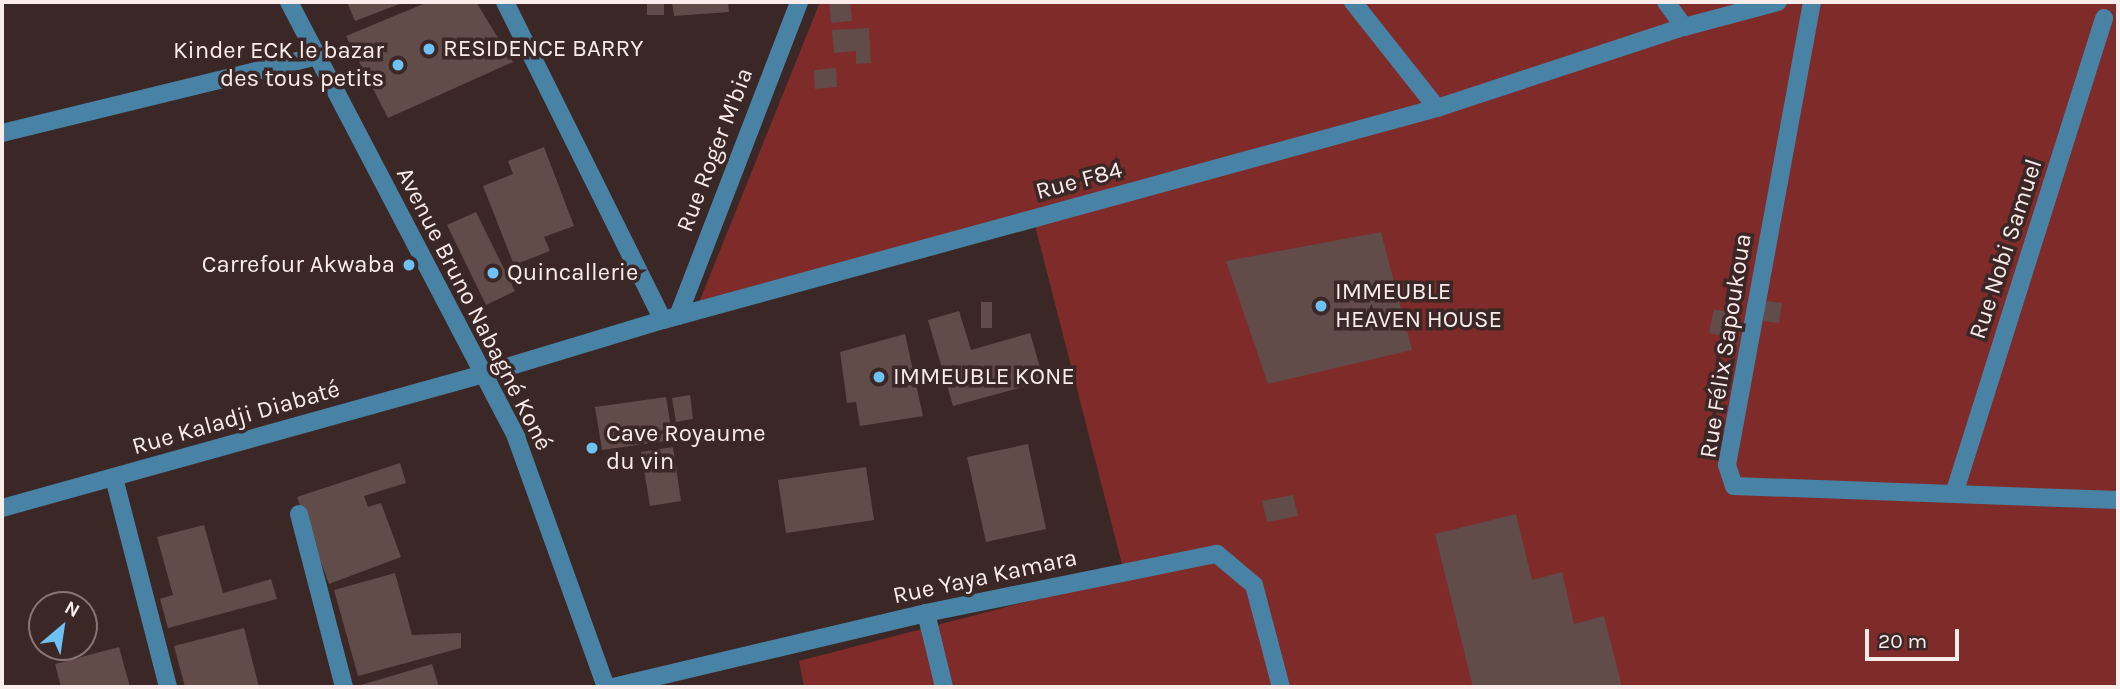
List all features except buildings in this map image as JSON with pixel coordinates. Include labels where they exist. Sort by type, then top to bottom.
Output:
[{"type":"street","name":"Avenue Bruno Nabagné Koné","points":[[289,2],[516,437],[606,687]]},
{"type":"street","points":[[505,2],[670,318]]},
{"type":"street","name":"Rue Roger M'bia","points":[[670,318],[799,2]]},
{"type":"street","points":[[1353,2],[1437,108]]},
{"type":"street","points":[[1666,2],[1684,27]]},
{"type":"street","name":"Rue F84","points":[[484,374],[670,318],[1437,108],[1684,27],[1778,2]]},
{"type":"street","name":"Rue Félix Sapoukoua","points":[[1812,2],[1727,465],[1734,486],[2118,500]]},
{"type":"street","name":"Rue Nobi Samuel","points":[[1954,494],[2104,18]]},
{"type":"street","points":[[2,133],[318,57]]},
{"type":"street","name":"Rue Kaladji Diabaté","points":[[2,508],[484,374]]},
{"type":"street","points":[[114,478],[168,687]]},
{"type":"street","points":[[299,514],[344,687]]},
{"type":"street","name":"Rue Yaya Kamara","points":[[613,687],[926,613],[1217,554],[1254,585],[1281,687]]},
{"type":"street","points":[[926,613],[944,687]]},
{"type":"shaded area","points":[[820,2],[2118,2],[2118,687],[804,687],[799,661],[1125,576],[1032,214],[694,315]]},
{"type":"place","name":"RESIDENCE BARRY","points":[[429,49]]},
{"type":"place","name":"Kinder ECK le bazar des tous petits","points":[[398,65]]},
{"type":"place","name":"Carrefour Akwaba","points":[[409,265]]},
{"type":"place","name":"Quincallerie","points":[[493,273]]},
{"type":"place","name":"IMMEUBLE HEAVEN HOUSE","points":[[1321,306]]},
{"type":"place","name":"IMMEUBLE KONE","points":[[879,377]]},
{"type":"place","name":"Cave Royaume du vin","points":[[592,448]]}]
